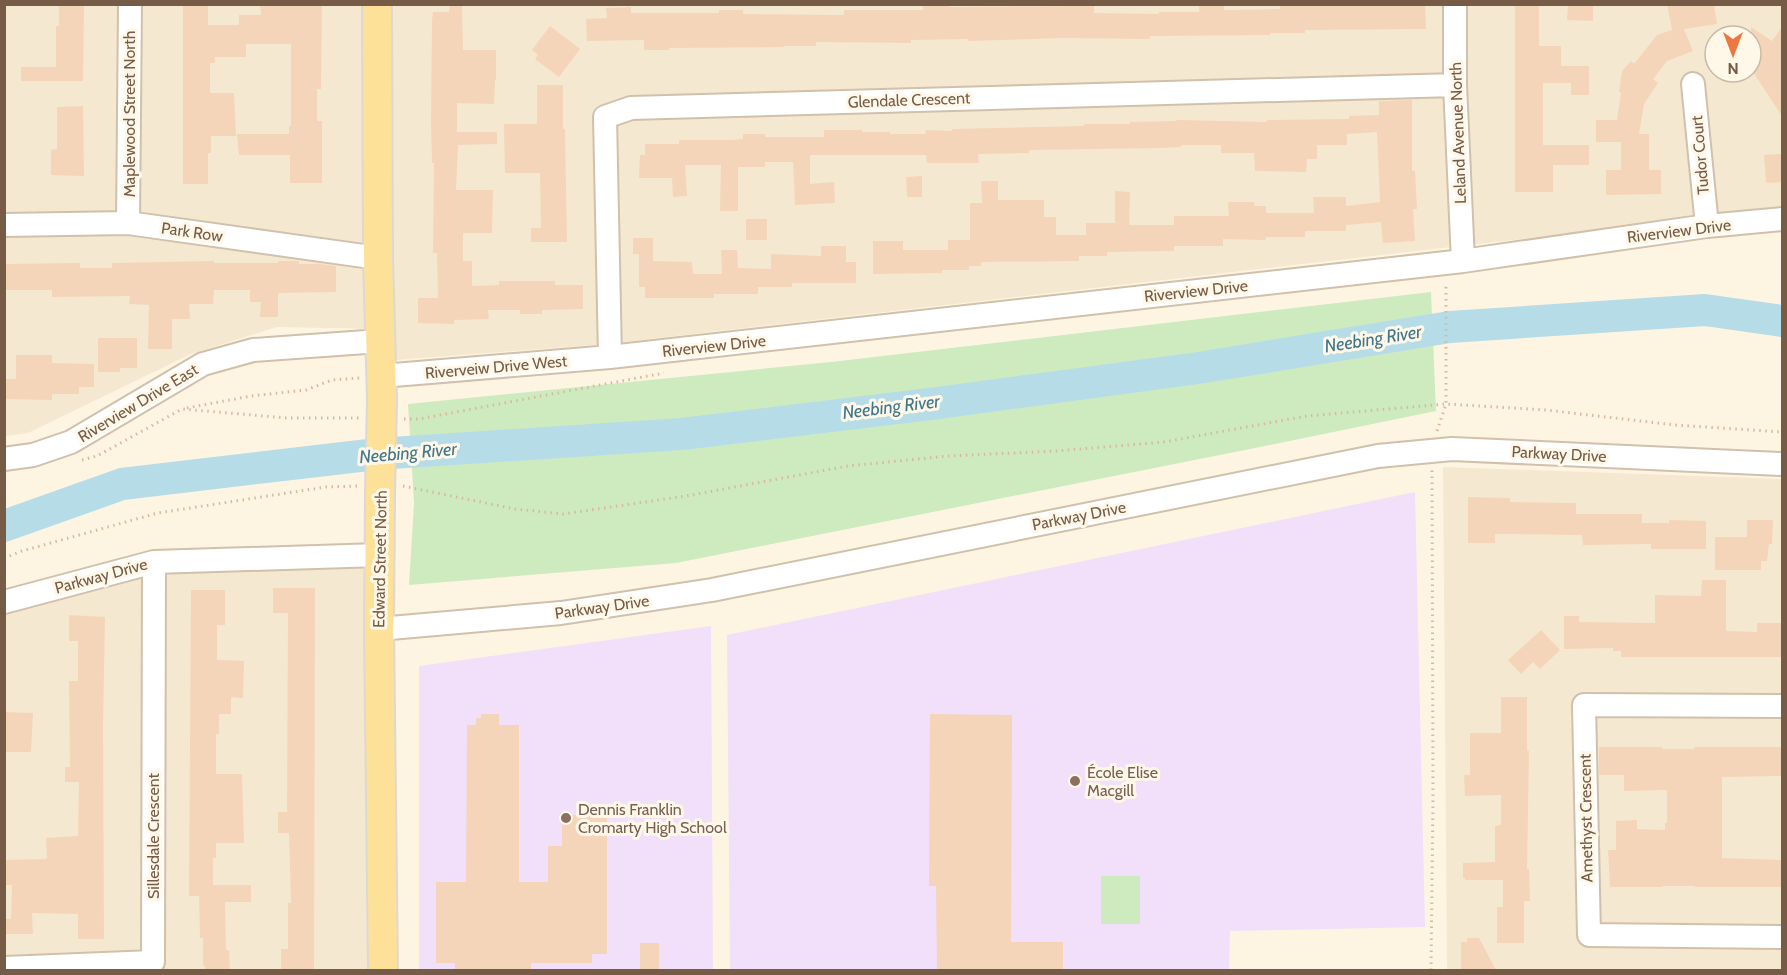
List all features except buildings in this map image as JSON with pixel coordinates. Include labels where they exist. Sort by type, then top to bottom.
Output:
[{"type":"main road","name":"Edward Street North","points":[[377,4],[378,258],[382,388],[379,629],[383,970]]},
{"type":"street","name":"Maplewood Street North","points":[[128,224],[130,4]]},
{"type":"street","name":"Leland Avenue North","points":[[1455,4],[1455,85],[1463,261]]},
{"type":"street","name":"Tudor Court","points":[[1693,84],[1707,226]]},
{"type":"street","name":"Glendale Crescent","points":[[610,357],[605,117],[631,108],[1455,85]]},
{"type":"street","name":"Riverview Drive","points":[[610,357],[1463,261],[1707,226],[1782,219]]},
{"type":"street","name":"Park Row","points":[[4,225],[128,224],[378,258]]},
{"type":"street","name":"Riverview Drive East","points":[[4,459],[33,455],[71,442],[203,364],[253,350],[380,341]]},
{"type":"street","name":"Riverveiw Drive West","points":[[382,388],[610,357]]},
{"type":"street","name":"Parkway Drive","points":[[379,629],[561,614],[712,590],[1378,456],[1452,449],[1782,464]]},
{"type":"street","name":"Parkway Drive","points":[[4,602],[154,562],[380,555]]},
{"type":"street","name":"Sillesdale Crescent","points":[[4,968],[153,962],[154,562]]},
{"type":"street","name":"Amethyst Crescent","points":[[1782,706],[1584,705],[1589,935],[1782,937]]},
{"type":"path","points":[[1431,970],[1433,451],[1446,404],[1446,287]]},
{"type":"path","points":[[183,409],[251,396],[287,394],[306,390],[332,380],[382,388]]},
{"type":"path","points":[[4,558],[158,513],[326,487],[381,488],[515,509],[563,514],[686,496],[848,466],[948,456],[1056,451],[1164,442],[1307,416],[1446,404],[1546,410],[1675,425],[1782,432]]},
{"type":"shaded area","points":[[5,5],[1782,5],[1782,209],[606,344],[382,361],[382,329],[277,327],[191,354],[28,433],[5,436]]},
{"type":"shaded area","points":[[1443,467],[1782,479],[1782,970],[1447,970]]},
{"type":"shaded area","name":"École Elise Macgill","points":[[1415,492],[1425,927],[1230,931],[1229,970],[730,970],[727,635]]},
{"type":"shaded area","points":[[377,565],[384,970],[5,970],[5,608],[156,569]]},
{"type":"shaded area","name":"Dennis Franklin Cromarty High School","points":[[711,626],[713,970],[419,970],[419,666]]},
{"type":"green space","points":[[1431,292],[1436,411],[676,563],[409,585],[414,503],[408,404],[831,362]]},
{"type":"green space","points":[[1101,876],[1140,876],[1140,924],[1101,924]]},
{"type":"waterway","name":"Neebing River","points":[[4,526],[122,484],[377,454],[682,434],[1198,368],[1450,327],[1705,310],[1782,321]]},
{"type":"place","name":"École Elise Macgill","points":[[1075,781]]},
{"type":"place","name":"Dennis Franklin Cromarty High School","points":[[566,818]]}]
